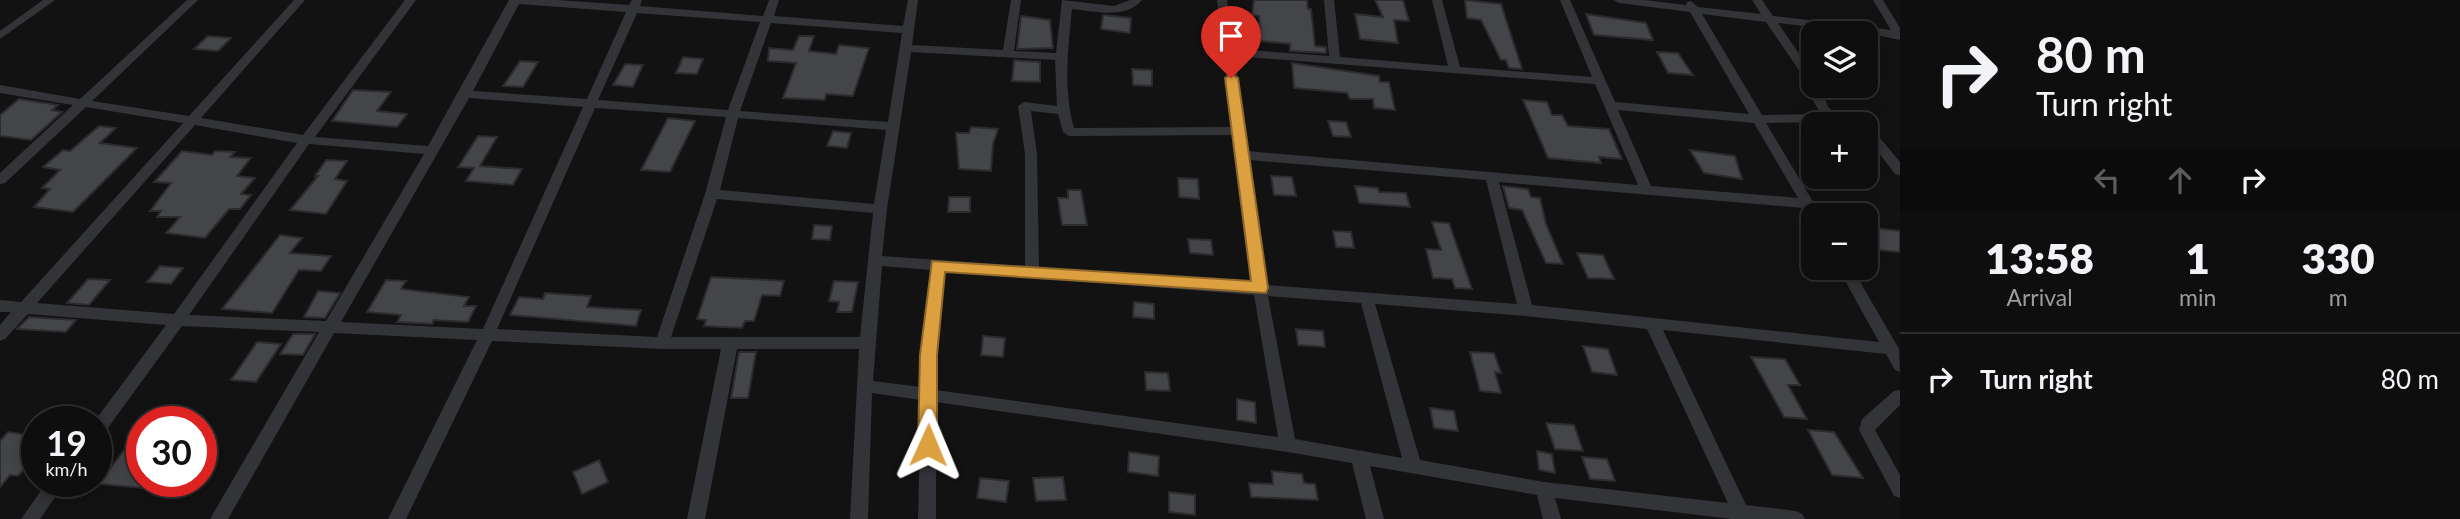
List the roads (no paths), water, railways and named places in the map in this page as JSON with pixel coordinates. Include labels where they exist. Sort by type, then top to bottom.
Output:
[{"type":"street","points":[[0,36],[50,0]]},
{"type":"street","points":[[0,180],[193,0]]},
{"type":"street","points":[[0,335],[300,0]]},
{"type":"street","points":[[112,410],[411,0]]},
{"type":"street","points":[[219,519],[465,94],[514,0],[634,5],[766,21],[908,30]]},
{"type":"street","points":[[662,343],[712,194],[733,113],[774,0]]},
{"type":"street","points":[[859,519],[867,343],[874,260],[913,0]]},
{"type":"street","points":[[1008,55],[1016,0]]},
{"type":"street","points":[[1137,0],[1132,6],[1123,9],[1067,2],[1060,57],[1063,111],[1069,132],[1238,131]]},
{"type":"street","points":[[1222,0],[1260,288],[1288,445]]},
{"type":"street","points":[[1329,0],[1335,60]]},
{"type":"street","points":[[1437,0],[1455,70]]},
{"type":"street","points":[[1565,0],[1646,189]]},
{"type":"street","points":[[1619,0],[1691,4],[1900,36]]},
{"type":"street","points":[[1757,0],[1801,65]]},
{"type":"street","points":[[1878,0],[1900,36]]},
{"type":"street","points":[[1691,4],[1807,203]]},
{"type":"street","points":[[397,519],[488,334],[634,5]]},
{"type":"street","points":[[906,48],[1060,57]]},
{"type":"street","points":[[1228,52],[1600,82]]},
{"type":"street","points":[[0,89],[307,140],[432,151]]},
{"type":"street","points":[[465,94],[892,126]]},
{"type":"street","points":[[1609,104],[1758,119],[1801,118]]},
{"type":"street","points":[[1032,274],[1031,154],[1024,106],[1063,111]]},
{"type":"street","points":[[1878,144],[1900,171]]},
{"type":"street","points":[[1242,155],[1646,189],[1801,208]]},
{"type":"street","points":[[1492,176],[1526,310]]},
{"type":"street","points":[[712,194],[880,209]]},
{"type":"street","points":[[874,260],[1526,310],[1891,349]]},
{"type":"street","points":[[927,519],[929,355],[937,266]]},
{"type":"street","points":[[1852,280],[1900,366]]},
{"type":"street","points":[[1366,296],[1413,466]]},
{"type":"street","points":[[0,306],[180,320],[662,343],[867,343]]},
{"type":"street","points":[[1652,323],[1742,515]]},
{"type":"street","points":[[696,519],[730,344]]},
{"type":"street","points":[[865,386],[1288,445],[1544,489],[1742,515],[1796,519]]},
{"type":"street","points":[[1900,396],[1868,424],[1867,430],[1900,491]]},
{"type":"street","points":[[1359,457],[1375,519]]},
{"type":"street","points":[[1544,489],[1552,519]]},
{"type":"street","points":[[30,519],[46,497]]}]
